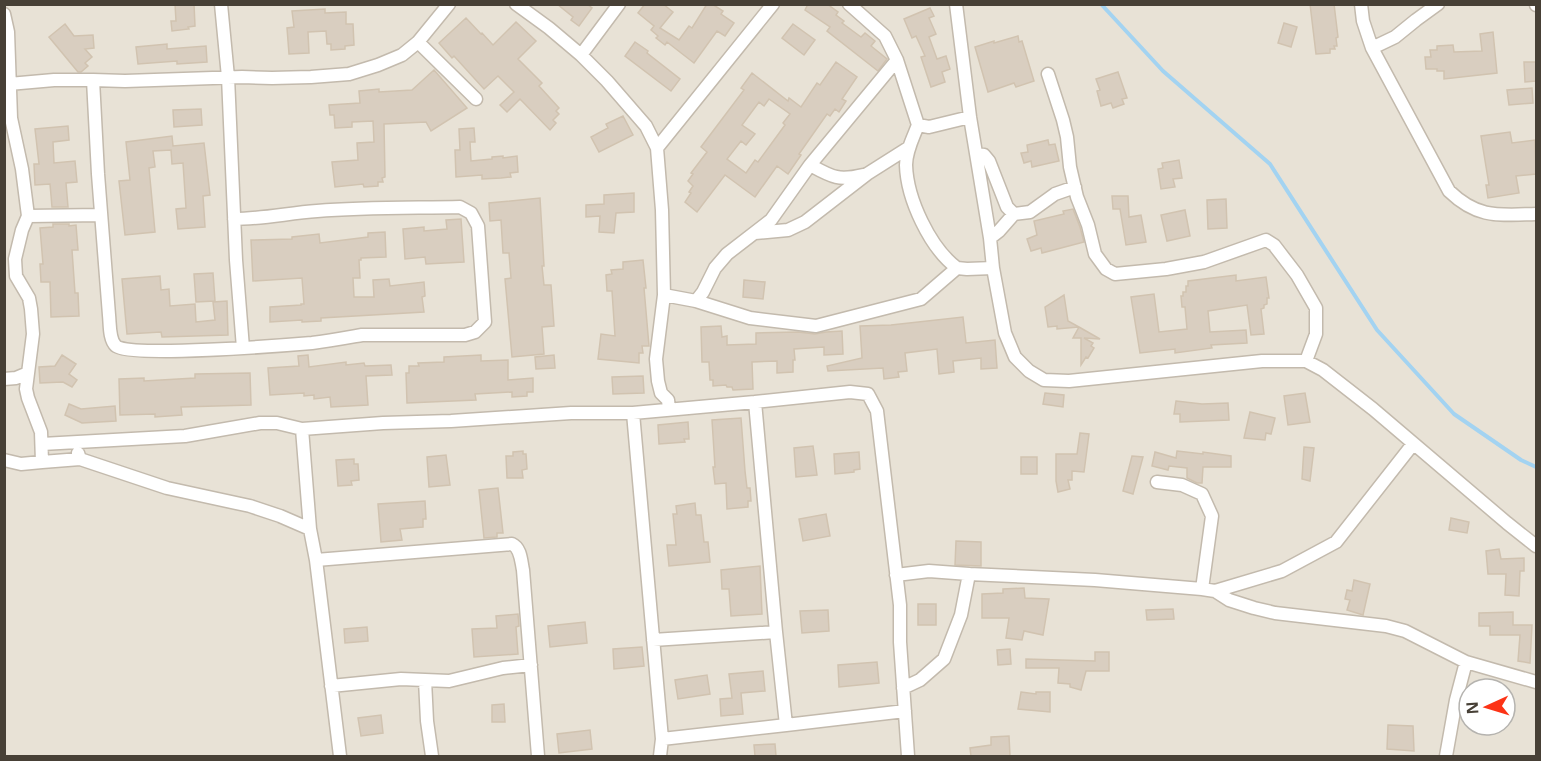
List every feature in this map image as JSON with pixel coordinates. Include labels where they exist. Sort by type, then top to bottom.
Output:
[{"type":"street","points":[[221,4],[228,77],[234,219],[243,348]]},
{"type":"street","points":[[9,84],[54,80],[125,81],[350,74],[402,55],[418,42],[449,4]]},
{"type":"street","points":[[516,4],[581,55],[607,81],[646,126],[657,148],[662,210],[664,295],[656,360],[661,393],[668,400],[669,410]]},
{"type":"street","points":[[581,55],[619,4]]},
{"type":"street","points":[[657,148],[773,4]]},
{"type":"street","points":[[849,4],[885,36],[897,60],[918,125],[908,148],[906,164],[910,190],[925,227],[948,261],[957,268],[993,268]]},
{"type":"street","points":[[956,4],[970,117],[1005,333],[1015,357],[1029,371],[1044,380],[1069,381],[1262,361],[1306,361],[1323,370],[1343,386],[1536,546]]},
{"type":"street","points":[[1361,4],[1372,48],[1449,191],[1462,203],[1476,210],[1496,215],[1536,214]]},
{"type":"street","points":[[1372,48],[1395,37],[1438,4]]},
{"type":"street","points":[[4,15],[8,32],[11,118],[22,169],[28,216],[15,259],[16,276],[29,298],[31,309],[33,334],[26,389],[41,432],[42,462]]},
{"type":"street","points":[[418,42],[476,99]]},
{"type":"street","points":[[696,301],[715,268],[727,254],[771,220],[810,165],[897,60]]},
{"type":"street","points":[[1048,74],[1064,120],[1075,187],[1095,254],[1106,269],[1115,274],[1166,269],[1204,262],[1266,240],[1274,245],[1297,275],[1316,308],[1316,334],[1306,361]]},
{"type":"street","points":[[93,80],[109,315],[112,339],[116,347],[122,350],[142,351],[243,348],[311,343],[362,334],[465,335],[475,332],[485,322],[478,226],[471,213],[460,207],[335,209],[234,219]]},
{"type":"street","points":[[918,125],[929,127],[970,117]]},
{"type":"street","points":[[753,233],[788,230],[805,222],[867,174],[908,148]]},
{"type":"street","points":[[976,154],[984,155],[989,161],[1007,207],[1014,214]]},
{"type":"street","points":[[810,165],[832,177],[846,179],[867,174]]},
{"type":"street","points":[[990,238],[1014,214],[1030,212],[1055,194],[1075,187]]},
{"type":"street","points":[[28,216],[101,215]]},
{"type":"street","points":[[664,295],[696,301],[750,318],[816,326],[921,299],[957,268]]},
{"type":"street","points":[[4,269],[16,276]]},
{"type":"street","points":[[4,379],[16,378],[28,373]]},
{"type":"street","points":[[42,444],[185,436],[260,423],[277,423],[302,429],[572,413],[633,413],[850,392],[868,394],[877,411],[900,605],[908,756]]},
{"type":"street","points":[[755,402],[786,725]]},
{"type":"street","points":[[633,413],[662,739],[660,756]]},
{"type":"street","points":[[302,429],[310,530],[316,560],[340,756]]},
{"type":"street","points":[[70,443],[77,450],[80,459]]},
{"type":"street","points":[[1215,591],[1282,571],[1336,542],[1413,444]]},
{"type":"street","points":[[4,460],[21,464],[80,459],[167,488],[250,506],[280,516],[310,530]]},
{"type":"street","points":[[1157,482],[1182,485],[1202,494],[1212,516],[1202,589]]},
{"type":"street","points":[[316,560],[512,544],[516,546],[523,570],[538,756]]},
{"type":"street","points":[[896,575],[929,571],[1095,580],[1215,591],[1229,600],[1275,613],[1386,626],[1405,632],[1466,662],[1536,682]]},
{"type":"street","points":[[903,688],[920,680],[944,659],[961,615],[969,574]]},
{"type":"street","points":[[653,640],[776,632]]},
{"type":"street","points":[[1446,756],[1456,700],[1466,662]]},
{"type":"street","points":[[331,686],[401,679],[449,681],[502,668],[531,665]]},
{"type":"street","points":[[425,680],[432,756]]},
{"type":"street","points":[[662,739],[905,711]]},
{"type":"shaded area","points":[[4,5],[1536,5],[1536,756],[5,756]]},
{"type":"building","points":[[175,4],[194,4],[195,26],[172,31],[171,21],[176,21]]},
{"type":"building","points":[[557,4],[587,4],[592,8],[579,26],[571,20],[573,17]]},
{"type":"building","points":[[645,4],[663,4],[673,12],[660,28],[679,40],[689,26],[692,28],[707,4],[712,4],[723,11],[721,14],[734,23],[725,36],[717,31],[694,63],[667,42],[665,45],[656,38],[658,36],[651,30],[654,26],[638,13]]},
{"type":"building","points":[[808,4],[827,4],[838,12],[836,15],[844,21],[842,23],[861,37],[865,33],[875,41],[871,46],[887,59],[878,71],[827,31],[830,27],[805,10]]},
{"type":"building","points":[[1310,4],[1334,4],[1338,37],[1336,38],[1337,46],[1334,46],[1335,49],[1330,49],[1330,53],[1316,54]]},
{"type":"building","points":[[930,8],[934,16],[929,18],[936,34],[929,37],[937,59],[946,56],[950,69],[942,72],[945,82],[931,87],[921,57],[925,56],[916,36],[912,38],[904,19]]},
{"type":"building","points":[[325,9],[325,13],[346,12],[346,24],[353,24],[354,45],[345,46],[345,49],[331,50],[331,44],[327,44],[326,31],[308,32],[309,53],[289,54],[287,28],[294,27],[292,11]]},
{"type":"building","points":[[466,18],[493,45],[516,22],[536,41],[518,59],[542,83],[539,86],[559,108],[556,111],[559,114],[553,120],[556,123],[550,130],[520,99],[507,112],[500,105],[514,92],[498,76],[484,89],[439,43]]},
{"type":"building","points":[[1284,23],[1297,27],[1291,47],[1278,43]]},
{"type":"building","points":[[65,24],[74,36],[93,35],[94,48],[85,49],[92,57],[85,63],[88,66],[81,72],[78,72],[49,37]]},
{"type":"building","points":[[793,24],[815,40],[804,55],[782,38]]},
{"type":"building","points":[[1493,32],[1497,73],[1444,79],[1444,71],[1426,69],[1425,57],[1431,57],[1430,50],[1437,50],[1437,46],[1453,45],[1454,52],[1482,51],[1480,34]]},
{"type":"building","points":[[1018,36],[1019,42],[1022,41],[1034,81],[1016,87],[1014,83],[988,92],[975,47]]},
{"type":"building","points":[[635,42],[680,79],[671,91],[625,56]]},
{"type":"building","points":[[167,44],[167,49],[206,46],[207,62],[177,64],[177,61],[138,64],[136,47]]},
{"type":"building","points":[[836,62],[857,77],[842,99],[846,101],[839,112],[835,109],[830,116],[827,114],[788,174],[777,166],[755,197],[725,175],[697,212],[685,202],[693,186],[688,181],[693,174],[691,173],[707,152],[701,147],[744,90],[741,88],[752,73],[788,101],[789,98],[801,107],[817,83],[820,85]],"holes":[[[769,99],[790,114],[783,123],[785,125],[758,162],[755,160],[746,173],[727,159],[741,141],[746,145],[755,134],[742,125],[759,102],[764,106]]]},
{"type":"building","points":[[1524,62],[1536,62],[1536,81],[1525,82]]},
{"type":"building","points":[[434,70],[467,108],[431,131],[426,122],[384,124],[385,177],[382,178],[383,182],[378,182],[378,186],[364,187],[363,184],[335,187],[332,162],[358,160],[357,143],[374,142],[373,121],[352,122],[352,127],[335,128],[334,115],[330,115],[329,105],[360,103],[359,91],[412,90]]},
{"type":"building","points":[[1118,72],[1127,98],[1122,99],[1124,104],[1113,108],[1111,103],[1101,106],[1097,91],[1100,90],[1096,79]]},
{"type":"building","points":[[1532,88],[1533,103],[1509,105],[1507,90]]},
{"type":"building","points":[[201,109],[202,125],[174,127],[173,110]]},
{"type":"building","points":[[623,116],[633,135],[599,152],[591,137],[608,128],[606,124]]},
{"type":"building","points":[[68,126],[69,140],[53,142],[54,163],[75,161],[77,182],[66,183],[68,207],[52,207],[50,184],[35,185],[34,164],[39,164],[35,129]]},
{"type":"building","points":[[474,128],[475,142],[470,142],[471,161],[517,156],[518,172],[510,173],[511,177],[501,178],[482,179],[482,175],[456,177],[455,150],[460,150],[459,129]]},
{"type":"building","points":[[1510,132],[1512,143],[1535,140],[1536,174],[1516,176],[1519,193],[1488,198],[1486,185],[1489,185],[1481,136]]},
{"type":"building","points":[[172,136],[173,146],[204,143],[210,195],[203,196],[205,227],[178,229],[176,209],[186,208],[183,163],[172,164],[171,150],[153,151],[155,167],[149,168],[155,232],[125,235],[119,181],[130,180],[126,142]]},
{"type":"building","points":[[1048,140],[1049,145],[1055,144],[1059,161],[1032,167],[1031,161],[1024,163],[1021,153],[1028,152],[1027,145]]},
{"type":"building","points":[[1179,160],[1182,178],[1173,179],[1175,187],[1161,189],[1158,169],[1163,168],[1162,163]]},
{"type":"building","points":[[634,193],[634,212],[616,213],[614,233],[599,232],[600,216],[586,217],[586,205],[604,204],[604,195]]},
{"type":"building","points":[[1112,196],[1128,196],[1129,217],[1141,215],[1146,242],[1126,245],[1120,209],[1113,209]]},
{"type":"building","points":[[540,198],[544,285],[551,285],[554,326],[542,327],[544,354],[512,357],[505,279],[511,278],[509,253],[503,253],[501,220],[490,221],[489,203]]},
{"type":"building","points":[[1226,199],[1227,228],[1208,229],[1207,200]]},
{"type":"building","points":[[1073,209],[1084,242],[1042,253],[1041,248],[1031,251],[1027,239],[1037,235],[1034,221],[1064,214],[1063,211]]},
{"type":"building","points":[[1185,210],[1190,236],[1167,241],[1161,215]]},
{"type":"building","points":[[461,219],[464,262],[426,264],[425,257],[405,259],[403,229],[424,227],[424,231],[447,229],[446,220]]},
{"type":"building","points":[[53,224],[76,225],[78,250],[72,250],[79,316],[51,317],[50,282],[41,282],[40,264],[43,264],[40,228],[53,227]]},
{"type":"building","points":[[385,232],[386,257],[359,260],[360,278],[353,278],[354,297],[374,297],[373,280],[389,279],[390,286],[424,282],[425,296],[422,297],[424,312],[321,318],[321,321],[270,322],[270,307],[304,304],[302,278],[253,281],[251,240],[292,239],[292,237],[319,234],[320,243],[368,237],[368,233]]},
{"type":"building","points":[[643,260],[649,346],[642,346],[643,353],[639,353],[639,363],[598,359],[601,334],[615,336],[612,291],[607,291],[606,275],[612,274],[611,270],[623,269],[623,262]]},
{"type":"building","points":[[213,273],[215,301],[196,302],[194,274]]},
{"type":"building","points":[[1236,275],[1236,281],[1266,277],[1269,298],[1267,298],[1267,304],[1261,309],[1264,334],[1251,335],[1247,305],[1208,311],[1210,332],[1246,330],[1247,343],[1211,345],[1212,348],[1175,353],[1175,349],[1140,353],[1131,297],[1154,294],[1159,332],[1187,329],[1185,307],[1182,307],[1181,296],[1183,292],[1186,292],[1188,281]]},
{"type":"building","points":[[160,276],[161,290],[169,289],[170,306],[195,304],[196,322],[215,320],[213,302],[227,301],[228,335],[162,337],[161,332],[127,334],[122,279]]},
{"type":"building","points":[[744,280],[765,282],[763,299],[743,297]]},
{"type":"building","points":[[1064,295],[1068,321],[1079,327],[1057,329],[1057,326],[1048,327],[1045,307]]},
{"type":"building","points":[[963,317],[966,343],[995,340],[997,368],[981,369],[981,358],[953,361],[954,372],[939,374],[937,349],[905,353],[907,371],[898,372],[899,377],[884,379],[883,368],[828,371],[827,366],[862,358],[860,326]]},
{"type":"building","points":[[721,326],[722,337],[727,336],[727,345],[756,344],[756,333],[815,334],[842,331],[843,354],[824,355],[824,347],[794,349],[793,372],[777,373],[777,361],[752,362],[753,389],[733,390],[732,387],[726,385],[713,386],[713,380],[710,380],[709,362],[702,362],[701,327]]},
{"type":"building","points":[[1079,327],[1100,339],[1084,338],[1093,343],[1091,346],[1094,348],[1081,365],[1081,338],[1073,338]]},
{"type":"building","points":[[62,355],[76,364],[69,374],[77,380],[72,387],[63,382],[40,383],[39,367],[55,366]]},
{"type":"building","points":[[308,355],[309,367],[346,362],[346,365],[364,363],[365,366],[391,365],[392,375],[366,376],[368,405],[331,407],[330,397],[314,399],[314,395],[304,396],[304,393],[270,395],[268,368],[299,366],[298,356]]},
{"type":"building","points":[[481,355],[481,361],[508,360],[508,380],[533,378],[533,392],[527,392],[527,396],[512,397],[512,392],[475,394],[476,400],[407,403],[406,373],[409,373],[409,366],[419,366],[418,363],[444,362],[444,357]]},
{"type":"building","points":[[554,355],[555,368],[536,369],[535,357]]},
{"type":"building","points":[[250,373],[251,405],[181,407],[182,415],[155,417],[155,414],[120,415],[119,379],[144,378],[144,381],[195,378],[195,374]]},
{"type":"building","points":[[643,376],[644,393],[613,394],[612,377]]},
{"type":"building","points":[[1045,393],[1064,395],[1063,407],[1043,404]]},
{"type":"building","points":[[1305,393],[1310,422],[1288,425],[1284,396]]},
{"type":"building","points":[[1176,401],[1202,404],[1228,403],[1229,420],[1180,422],[1180,414],[1174,414]]},
{"type":"building","points":[[69,404],[81,409],[115,406],[116,421],[82,423],[65,415]]},
{"type":"building","points":[[1250,412],[1275,418],[1271,434],[1266,433],[1265,440],[1244,438]]},
{"type":"building","points":[[741,418],[747,488],[750,488],[751,501],[748,501],[748,507],[727,509],[726,483],[715,484],[712,420]]},
{"type":"building","points":[[688,422],[689,439],[684,439],[685,442],[659,444],[658,425]]},
{"type":"building","points":[[1080,433],[1089,434],[1084,472],[1072,471],[1072,480],[1068,480],[1070,489],[1058,492],[1056,454],[1077,454]]},
{"type":"building","points":[[813,446],[817,475],[796,477],[794,448]]},
{"type":"building","points":[[1304,447],[1314,448],[1310,481],[1302,479]]},
{"type":"building","points":[[523,451],[523,454],[526,454],[527,469],[522,470],[523,478],[507,478],[506,456],[513,456],[513,452]]},
{"type":"building","points":[[1177,451],[1231,456],[1231,467],[1203,467],[1202,483],[1197,483],[1187,478],[1187,468],[1169,466],[1168,470],[1152,466],[1155,452],[1176,458]]},
{"type":"building","points":[[859,452],[860,469],[835,474],[834,454]]},
{"type":"building","points":[[446,455],[450,485],[429,487],[427,457]]},
{"type":"building","points":[[1132,456],[1143,457],[1133,494],[1123,491]]},
{"type":"building","points":[[1021,457],[1037,457],[1037,474],[1021,474]]},
{"type":"building","points":[[354,459],[354,464],[358,464],[359,480],[351,481],[352,485],[338,486],[336,460]]},
{"type":"building","points":[[498,488],[503,533],[497,533],[497,537],[484,538],[479,490]]},
{"type":"building","points":[[425,501],[426,519],[423,519],[423,527],[400,529],[402,540],[381,542],[378,504]]},
{"type":"building","points":[[695,503],[696,515],[701,515],[704,542],[708,542],[710,562],[669,566],[667,545],[676,545],[673,514],[677,514],[676,506]]},
{"type":"building","points":[[826,514],[830,536],[803,541],[799,519]]},
{"type":"building","points":[[1451,518],[1469,522],[1467,533],[1449,530]]},
{"type":"building","points":[[956,541],[981,542],[981,566],[955,565]]},
{"type":"building","points":[[1499,549],[1501,559],[1524,558],[1524,571],[1520,571],[1519,596],[1505,595],[1506,574],[1488,574],[1486,551]]},
{"type":"building","points":[[760,566],[762,614],[731,616],[729,589],[722,589],[721,570]]},
{"type":"building","points":[[1354,580],[1370,584],[1363,615],[1347,610],[1350,600],[1345,599],[1347,590],[1352,591]]},
{"type":"building","points":[[1024,588],[1025,598],[1049,599],[1043,635],[1024,631],[1022,640],[1006,638],[1009,618],[982,618],[982,594],[1003,593],[1003,589]]},
{"type":"building","points":[[918,604],[936,604],[936,625],[918,625]]},
{"type":"building","points":[[1173,609],[1174,619],[1147,620],[1146,610]]},
{"type":"building","points":[[828,610],[829,631],[802,633],[800,611]]},
{"type":"building","points":[[1513,612],[1513,625],[1532,625],[1530,663],[1518,661],[1520,635],[1490,635],[1490,626],[1479,626],[1479,613]]},
{"type":"building","points":[[518,614],[519,626],[516,627],[518,654],[474,657],[472,629],[497,628],[496,616]]},
{"type":"building","points":[[585,622],[587,643],[550,647],[548,626]]},
{"type":"building","points":[[367,627],[368,641],[345,643],[344,629]]},
{"type":"building","points":[[642,647],[644,666],[614,669],[613,649]]},
{"type":"building","points":[[1010,649],[1011,664],[998,665],[997,650]]},
{"type":"building","points":[[1095,652],[1109,652],[1109,671],[1086,671],[1081,690],[1070,687],[1070,684],[1058,683],[1059,668],[1026,668],[1026,659],[1095,661]]},
{"type":"building","points":[[877,662],[879,683],[839,687],[838,665]]},
{"type":"building","points":[[763,671],[765,691],[741,693],[743,714],[721,716],[720,699],[732,698],[729,674]]},
{"type":"building","points":[[707,675],[710,694],[678,699],[675,680]]},
{"type":"building","points":[[1021,692],[1036,694],[1036,692],[1050,692],[1050,712],[1018,709]]},
{"type":"building","points":[[504,704],[505,722],[492,722],[492,705]]},
{"type":"building","points":[[381,715],[383,733],[361,736],[358,718]]},
{"type":"building","points":[[1388,725],[1413,726],[1414,751],[1387,749]]},
{"type":"building","points":[[590,730],[592,749],[559,753],[557,734]]},
{"type":"building","points":[[1009,736],[1010,756],[971,756],[970,748],[991,745],[991,737]]},
{"type":"building","points":[[775,744],[776,756],[755,756],[754,745]]},
{"type":"waterway","points":[[1101,4],[1163,71],[1270,164],[1377,330],[1454,414],[1521,460],[1536,467]]}]
